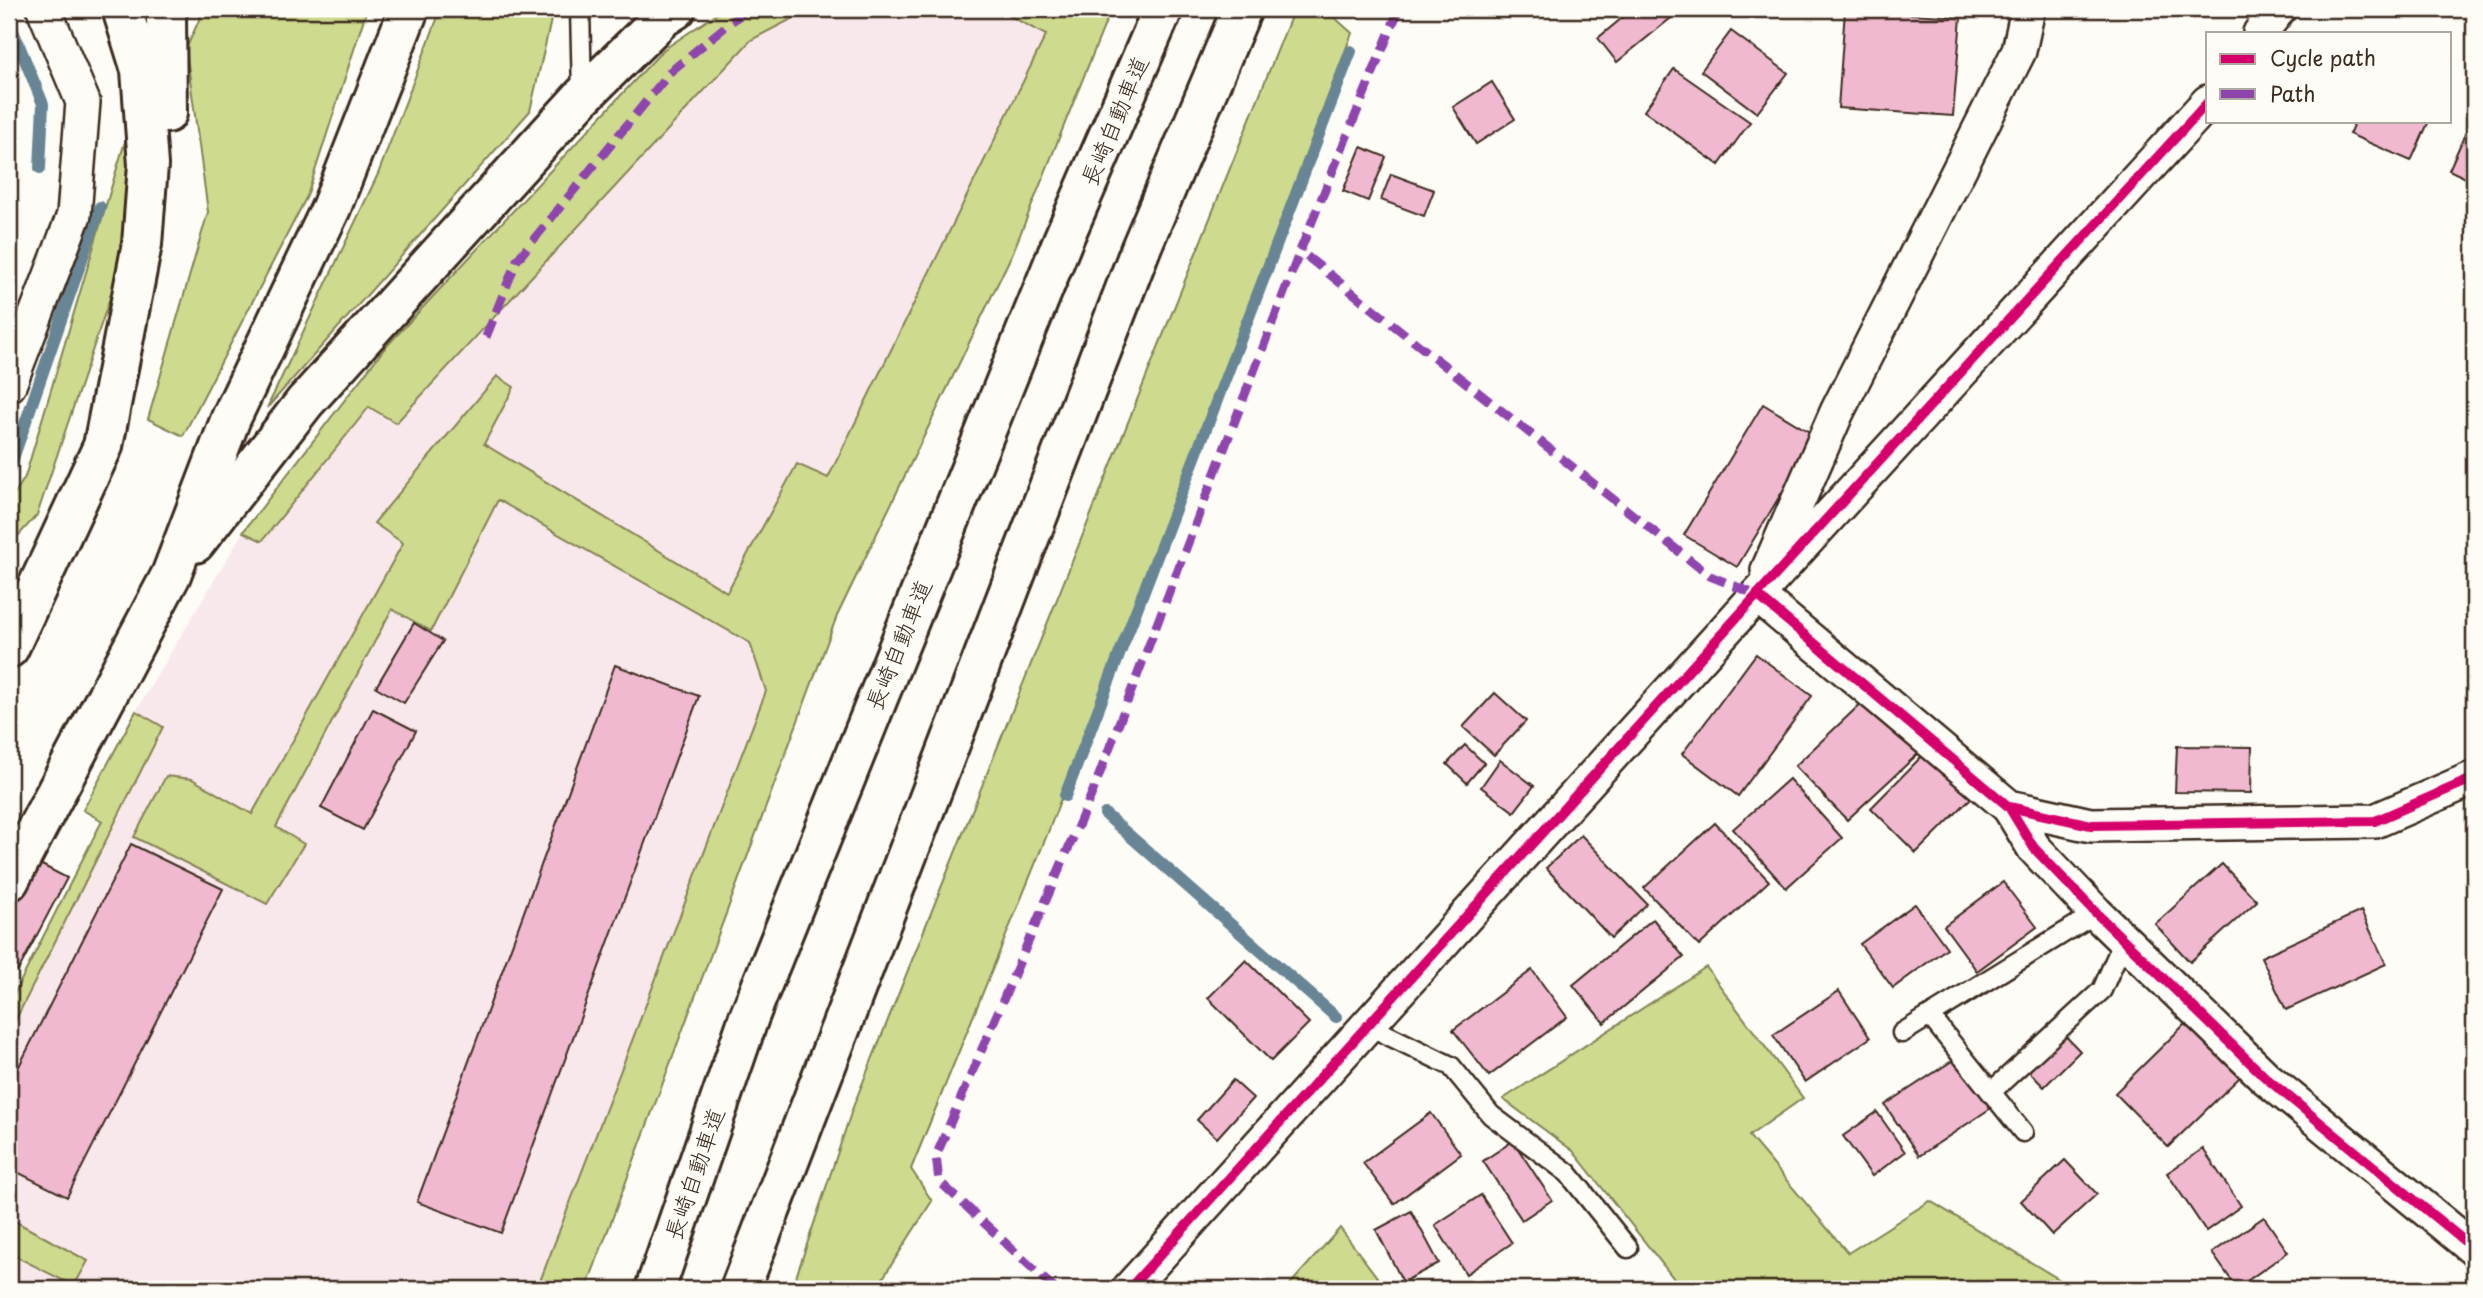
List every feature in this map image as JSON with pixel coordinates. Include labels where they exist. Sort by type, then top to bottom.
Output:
[{"type":"highway","points":[[103,446],[142,244],[148,165],[141,70],[122,9]]},
{"type":"highway","points":[[9,648],[103,446],[143,315],[164,228],[168,183],[168,9]]},
{"type":"highway","points":[[9,881],[171,575],[231,418],[331,208],[409,9]]},
{"type":"highway","points":[[171,575],[304,402],[582,97],[662,18],[676,9]]},
{"type":"highway","name":"長崎自動車道","points":[[655,1289],[749,1017],[1063,240],[1163,9]]},
{"type":"highway","points":[[740,1289],[1141,248],[1242,9]]},
{"type":"street","points":[[9,385],[74,215],[83,102],[44,9]]},
{"type":"street","points":[[1757,595],[1837,412],[2018,51],[2028,9]]},
{"type":"street","points":[[2261,32],[2279,9]]},
{"type":"street","points":[[1129,1289],[1757,595],[2206,104]]},
{"type":"street","points":[[1757,595],[2009,807],[2034,848],[2123,942],[2266,1078],[2474,1249]]},
{"type":"street","points":[[2009,807],[2091,825],[2375,821],[2474,778]]},
{"type":"lane","points":[[580,9],[582,97]]},
{"type":"lane","points":[[1902,1033],[2096,913]]},
{"type":"lane","points":[[1991,1092],[2102,990],[2123,942]]},
{"type":"lane","points":[[1930,1016],[2023,1132]]},
{"type":"lane","points":[[1367,1025],[1451,1066],[1491,1115],[1568,1173],[1628,1248]]},
{"type":"shaded area","points":[[724,9],[1011,9],[1008,16],[1046,34],[750,643],[766,691],[537,1289],[9,1289],[9,1004],[102,821],[83,810],[136,711],[243,532],[384,349],[663,50]]},
{"type":"green space","points":[[204,9],[367,9],[307,196],[183,436],[148,419],[208,212],[186,49]]},
{"type":"green space","points":[[441,9],[539,9],[551,20],[530,111],[267,408],[378,174]]},
{"type":"green space","points":[[724,9],[811,9],[751,40],[396,423],[369,407],[262,541],[243,532],[384,349],[663,50]]},
{"type":"green space","points":[[1011,9],[1111,9],[1013,252],[837,616],[586,1289],[537,1289],[766,691],[750,643],[498,500],[431,631],[392,609],[276,827],[304,844],[267,904],[134,837],[166,776],[192,779],[252,814],[403,543],[374,523],[497,376],[514,387],[484,444],[727,592],[797,464],[828,478],[1046,35],[1008,15]]},
{"type":"green space","points":[[1294,9],[1325,9],[1352,33],[1047,835],[911,1169],[932,1201],[876,1289],[792,1289],[853,1107]]},
{"type":"green space","points":[[129,128],[123,259],[37,515],[9,546],[9,503],[25,477]]},
{"type":"green space","points":[[136,711],[163,727],[9,1033],[9,1004],[102,821],[83,810]]},
{"type":"green space","points":[[1706,967],[1803,1098],[1749,1136],[1848,1253],[1930,1201],[2075,1289],[1682,1289],[1573,1151],[1503,1099]]},
{"type":"green space","points":[[9,1218],[88,1261],[74,1286],[9,1253]]},
{"type":"green space","points":[[1340,1228],[1386,1289],[1286,1289]]},
{"type":"building","points":[[1633,9],[1682,9],[1617,62],[1598,38]]},
{"type":"building","points":[[1845,10],[1961,17],[1953,116],[1838,108]]},
{"type":"building","points":[[1731,31],[1788,73],[1757,113],[1701,71]]},
{"type":"building","points":[[1674,69],[1750,122],[1719,165],[1644,111]]},
{"type":"building","points":[[1492,82],[1515,119],[1476,144],[1453,107]]},
{"type":"building","points":[[2474,114],[2474,182],[2449,170]]},
{"type":"building","points":[[2355,122],[2429,122],[2411,161],[2349,134]]},
{"type":"building","points":[[1361,147],[1386,157],[1368,201],[1343,191]]},
{"type":"building","points":[[1391,174],[1434,190],[1424,216],[1381,200]]},
{"type":"building","points":[[1763,404],[1816,436],[1737,567],[1684,535]]},
{"type":"building","points":[[414,623],[443,641],[404,703],[376,687]]},
{"type":"building","points":[[1756,654],[1812,696],[1738,796],[1682,754]]},
{"type":"building","points":[[615,665],[699,696],[501,1233],[417,1202]]},
{"type":"building","points":[[1495,693],[1526,721],[1494,755],[1463,727]]},
{"type":"building","points":[[1868,697],[1920,752],[1847,820],[1795,766]]},
{"type":"building","points":[[373,709],[416,731],[363,830],[321,808]]},
{"type":"building","points":[[1465,745],[1484,763],[1467,783],[1447,764]]},
{"type":"building","points":[[2177,746],[2252,747],[2251,793],[2175,792]]},
{"type":"building","points":[[1925,753],[1971,798],[1916,853],[1871,808]]},
{"type":"building","points":[[1500,760],[1534,786],[1514,812],[1481,787]]},
{"type":"building","points":[[1789,779],[1842,838],[1786,888],[1733,829]]},
{"type":"building","points":[[1715,823],[1769,881],[1699,946],[1644,888]]},
{"type":"building","points":[[1581,835],[1647,904],[1611,938],[1546,868]]},
{"type":"building","points":[[131,844],[223,889],[67,1197],[9,1168],[9,1086]]},
{"type":"building","points":[[9,848],[67,878],[18,971],[9,966]]},
{"type":"building","points":[[2222,864],[2257,901],[2190,962],[2155,924]]},
{"type":"building","points":[[2003,882],[2037,927],[1977,971],[1944,926]]},
{"type":"building","points":[[1915,904],[1947,948],[1893,988],[1860,944]]},
{"type":"building","points":[[2361,911],[2386,964],[2286,1010],[2261,957]]},
{"type":"building","points":[[1653,919],[1684,957],[1604,1023],[1573,985]]},
{"type":"building","points":[[1246,960],[1309,1023],[1271,1061],[1208,998]]},
{"type":"building","points":[[1532,970],[1567,1017],[1489,1076],[1453,1030]]},
{"type":"building","points":[[1839,991],[1870,1038],[1805,1082],[1773,1035]]},
{"type":"building","points":[[2187,1022],[2241,1076],[2168,1147],[2115,1093]]},
{"type":"building","points":[[2054,1024],[2080,1051],[2044,1087],[2018,1060]]},
{"type":"building","points":[[1958,1057],[1991,1108],[1919,1156],[1885,1105]]},
{"type":"building","points":[[1233,1080],[1253,1098],[1217,1138],[1197,1120]]},
{"type":"building","points":[[1877,1112],[1905,1152],[1872,1176],[1843,1136]]},
{"type":"building","points":[[1431,1113],[1461,1154],[1394,1204],[1363,1163]]},
{"type":"building","points":[[1513,1141],[1552,1200],[1522,1220],[1483,1161]]},
{"type":"building","points":[[2203,1149],[2241,1206],[2206,1231],[2167,1173]]},
{"type":"building","points":[[2065,1160],[2097,1194],[2052,1235],[2021,1201]]},
{"type":"building","points":[[1481,1195],[1512,1243],[1466,1274],[1435,1225]]},
{"type":"building","points":[[1411,1211],[1439,1263],[1403,1282],[1376,1230]]},
{"type":"building","points":[[2264,1217],[2288,1252],[2237,1288],[2212,1253]]},
{"type":"waterway","points":[[9,21],[43,104],[40,168]]},
{"type":"waterway","points":[[1065,796],[1351,51]]},
{"type":"waterway","points":[[9,470],[100,207]]},
{"type":"waterway","points":[[1105,814],[1336,1017]]},
{"type":"marked path","points":[[486,337],[517,260],[671,71],[747,9]]},
{"type":"marked path","points":[[1399,9],[1300,251],[1710,576],[1757,595]]},
{"type":"marked path","points":[[1055,1289],[939,1181],[936,1156],[1093,791],[1300,251]]},
{"type":"cycle path","points":[[1129,1289],[1757,595],[2206,104]]},
{"type":"cycle path","points":[[1757,595],[2009,807],[2091,825],[2375,821],[2474,778]]},
{"type":"cycle path","points":[[2009,807],[2034,848],[2096,913],[2266,1078],[2474,1249]]}]
